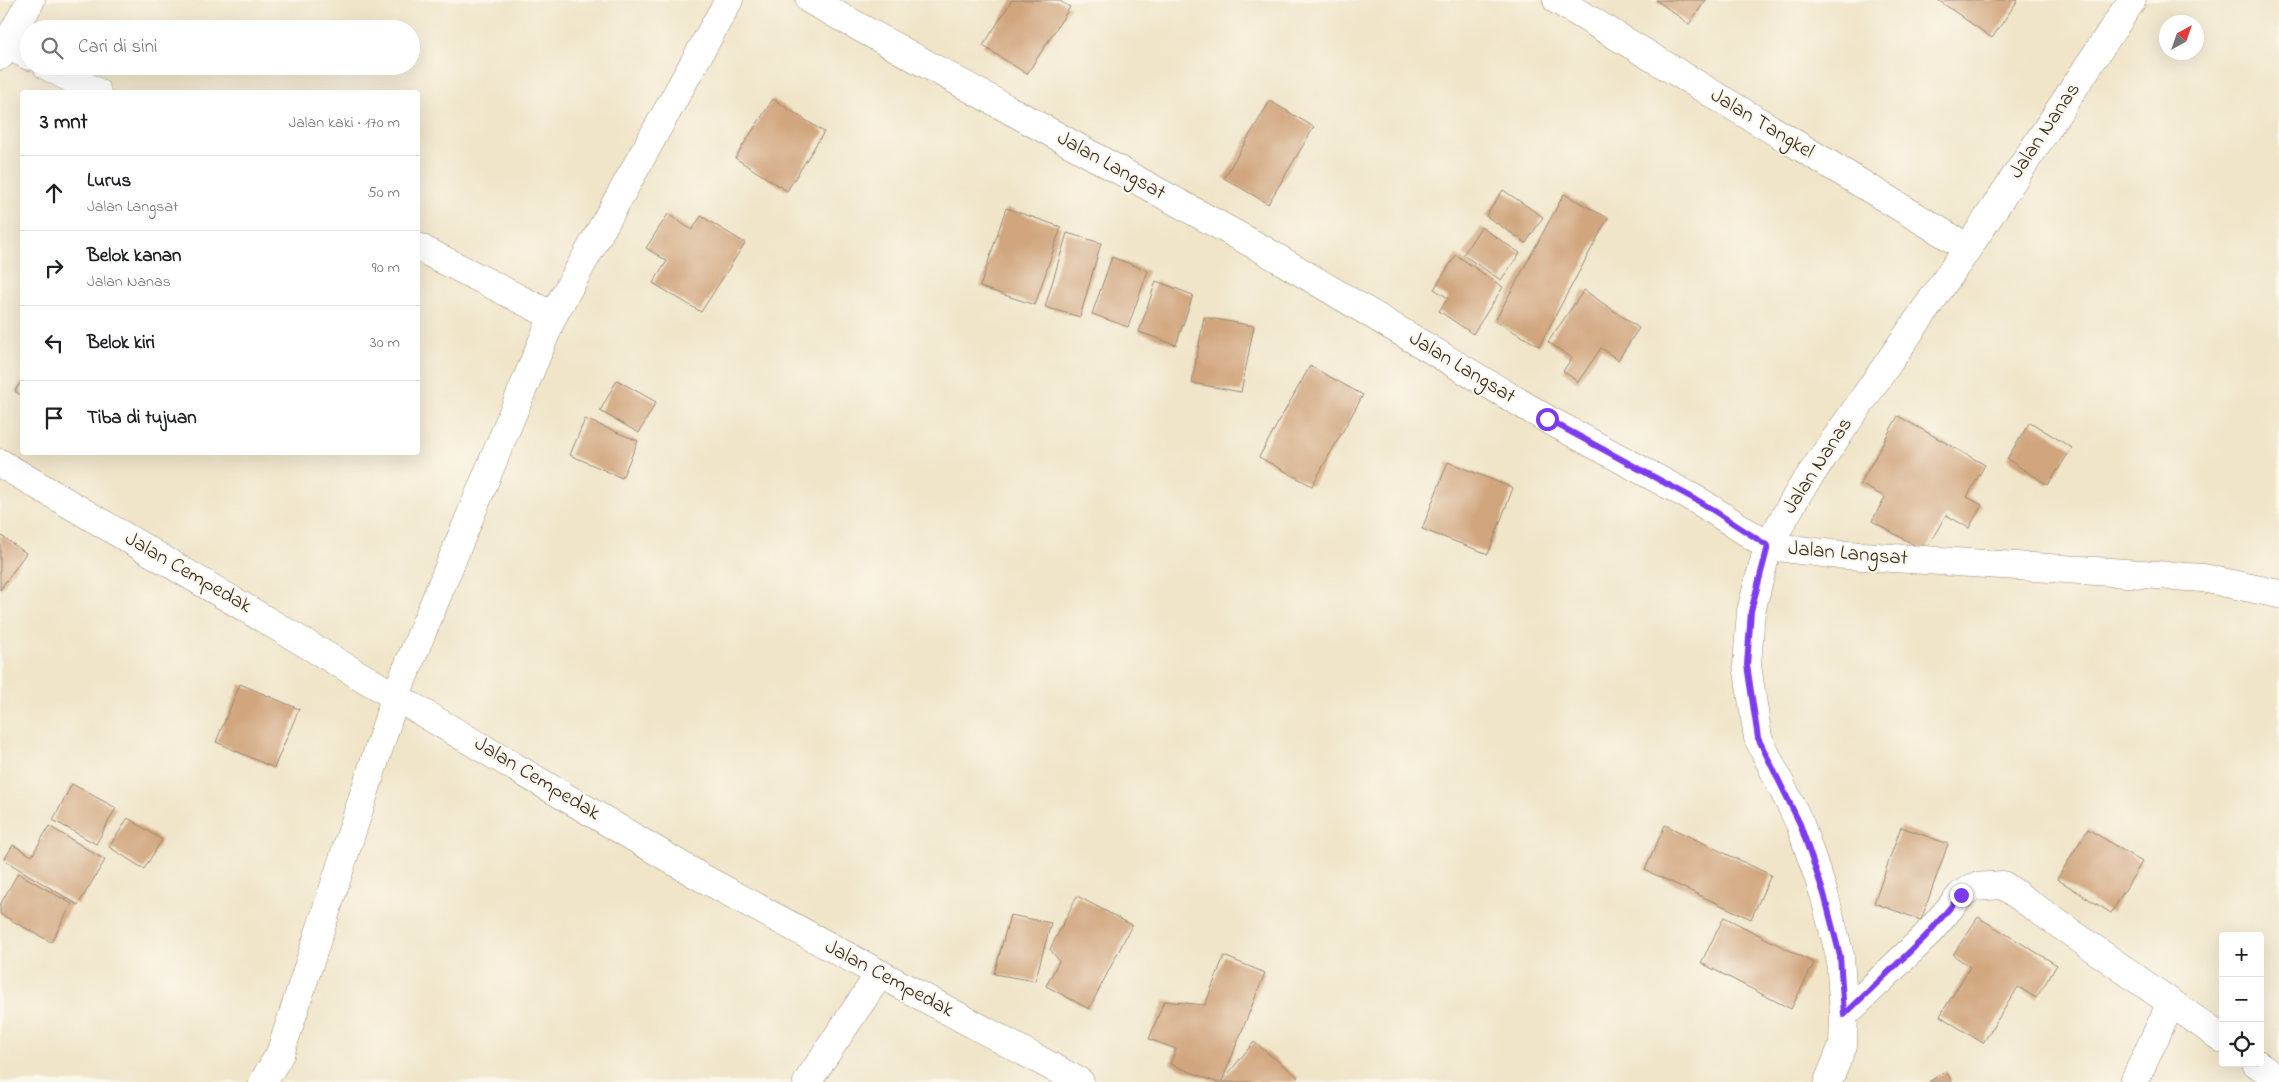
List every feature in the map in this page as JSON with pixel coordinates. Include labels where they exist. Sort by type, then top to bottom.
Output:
[{"type":"street","points":[[22,20],[31,0]]},
{"type":"street","points":[[263,1082],[280,1054],[396,695],[553,316],[729,0]]},
{"type":"street","name":"Jalan Langsat","points":[[810,0],[1264,250],[1547,419],[1702,503],[1768,546],[1831,554],[2202,578],[2279,594]]},
{"type":"street","name":"Jalan Tangkel","points":[[1557,0],[1968,248]]},
{"type":"street","name":"Jalan Nanas","points":[[1828,1082],[1843,1045],[1844,1015],[1840,956],[1824,894],[1800,824],[1758,738],[1747,665],[1751,611],[1768,546],[1800,490],[1968,248],[2132,0]]},
{"type":"street","points":[[9,50],[20,25]]},
{"type":"street","points":[[64,75],[93,90]]},
{"type":"street","points":[[420,248],[553,316]]},
{"type":"street","name":"Jalan Cempedak","points":[[0,463],[700,876],[879,975],[1080,1082]]},
{"type":"street","points":[[1844,1015],[1925,937],[1961,895],[1974,887],[2003,885],[2219,1036]]},
{"type":"street","points":[[807,1082],[879,975]]},
{"type":"street","points":[[2134,1082],[2171,1003]]},
{"type":"street","points":[[2262,1067],[2279,1079]]},
{"type":"building","points":[[1012,0],[1058,0],[1070,7],[1027,74],[983,46]]},
{"type":"building","points":[[1656,0],[1706,0],[1689,24]]},
{"type":"building","points":[[1938,0],[2018,0],[1992,38]]},
{"type":"building","points":[[773,99],[824,132],[787,191],[735,158]]},
{"type":"building","points":[[1270,101],[1314,127],[1268,204],[1224,178]]},
{"type":"building","points":[[1503,190],[1543,217],[1526,243],[1486,216]]},
{"type":"building","points":[[1564,194],[1608,218],[1539,346],[1495,321]]},
{"type":"building","points":[[1006,208],[1061,227],[1035,305],[980,287]]},
{"type":"building","points":[[668,214],[692,230],[701,216],[745,243],[701,312],[653,283],[667,261],[646,248]]},
{"type":"building","points":[[1481,227],[1520,253],[1501,280],[1463,255]]},
{"type":"building","points":[[1067,233],[1101,243],[1080,317],[1045,307]]},
{"type":"building","points":[[1456,255],[1503,287],[1473,334],[1439,311],[1448,298],[1434,289]]},
{"type":"building","points":[[1112,257],[1148,271],[1128,327],[1092,314]]},
{"type":"building","points":[[1156,281],[1193,295],[1176,345],[1139,332]]},
{"type":"building","points":[[1584,290],[1639,328],[1618,360],[1601,348],[1578,382],[1563,371],[1572,358],[1548,342]]},
{"type":"building","points":[[1204,317],[1254,326],[1241,392],[1192,383]]},
{"type":"building","points":[[1310,366],[1363,395],[1312,486],[1259,457]]},
{"type":"building","points":[[617,380],[656,402],[639,433],[600,411]]},
{"type":"building","points":[[20,383],[20,395],[15,391]]},
{"type":"building","points":[[1898,416],[1985,465],[1967,497],[1982,505],[1969,528],[1946,515],[1925,551],[1872,521],[1885,497],[1860,484]]},
{"type":"building","points":[[585,419],[638,441],[622,478],[570,455]]},
{"type":"building","points":[[2030,422],[2072,448],[2048,485],[2007,459]]},
{"type":"building","points":[[1448,462],[1513,488],[1488,554],[1422,529]]},
{"type":"building","points":[[0,535],[26,553],[0,590]]},
{"type":"building","points":[[240,684],[299,709],[274,768],[216,742]]},
{"type":"building","points":[[72,784],[116,808],[96,844],[53,820]]},
{"type":"building","points":[[128,818],[162,840],[144,869],[109,847]]},
{"type":"building","points":[[1665,825],[1771,875],[1751,919],[1645,870]]},
{"type":"building","points":[[49,826],[105,860],[78,905],[4,860],[13,845],[32,856]]},
{"type":"building","points":[[1901,827],[1948,844],[1921,920],[1874,903]]},
{"type":"building","points":[[2088,829],[2142,862],[2111,913],[2057,879]]},
{"type":"building","points":[[18,873],[72,904],[51,942],[0,914],[0,905]]},
{"type":"building","points":[[1077,896],[1132,925],[1089,1009],[1046,986],[1059,961],[1050,949]]},
{"type":"building","points":[[1010,915],[1051,923],[1035,981],[994,974]]},
{"type":"building","points":[[1724,917],[1814,963],[1791,1009],[1701,963]]},
{"type":"building","points":[[1978,917],[2057,965],[2036,998],[2018,987],[1983,1043],[1940,1016],[1970,967],[1953,955]]},
{"type":"building","points":[[1224,956],[1265,973],[1222,1081],[1254,1042],[1298,1077],[1293,1082],[1216,1082],[1170,1064],[1176,1049],[1149,1039],[1164,1001],[1205,1005]]},
{"type":"building","points":[[1946,1071],[1952,1082],[1929,1082]]},
{"type":"route","points":[[1547,419],[1702,503],[1768,546],[1751,611],[1747,665],[1758,738],[1800,824],[1824,894],[1840,956],[1844,1015],[1925,937],[1961,895]]}]
